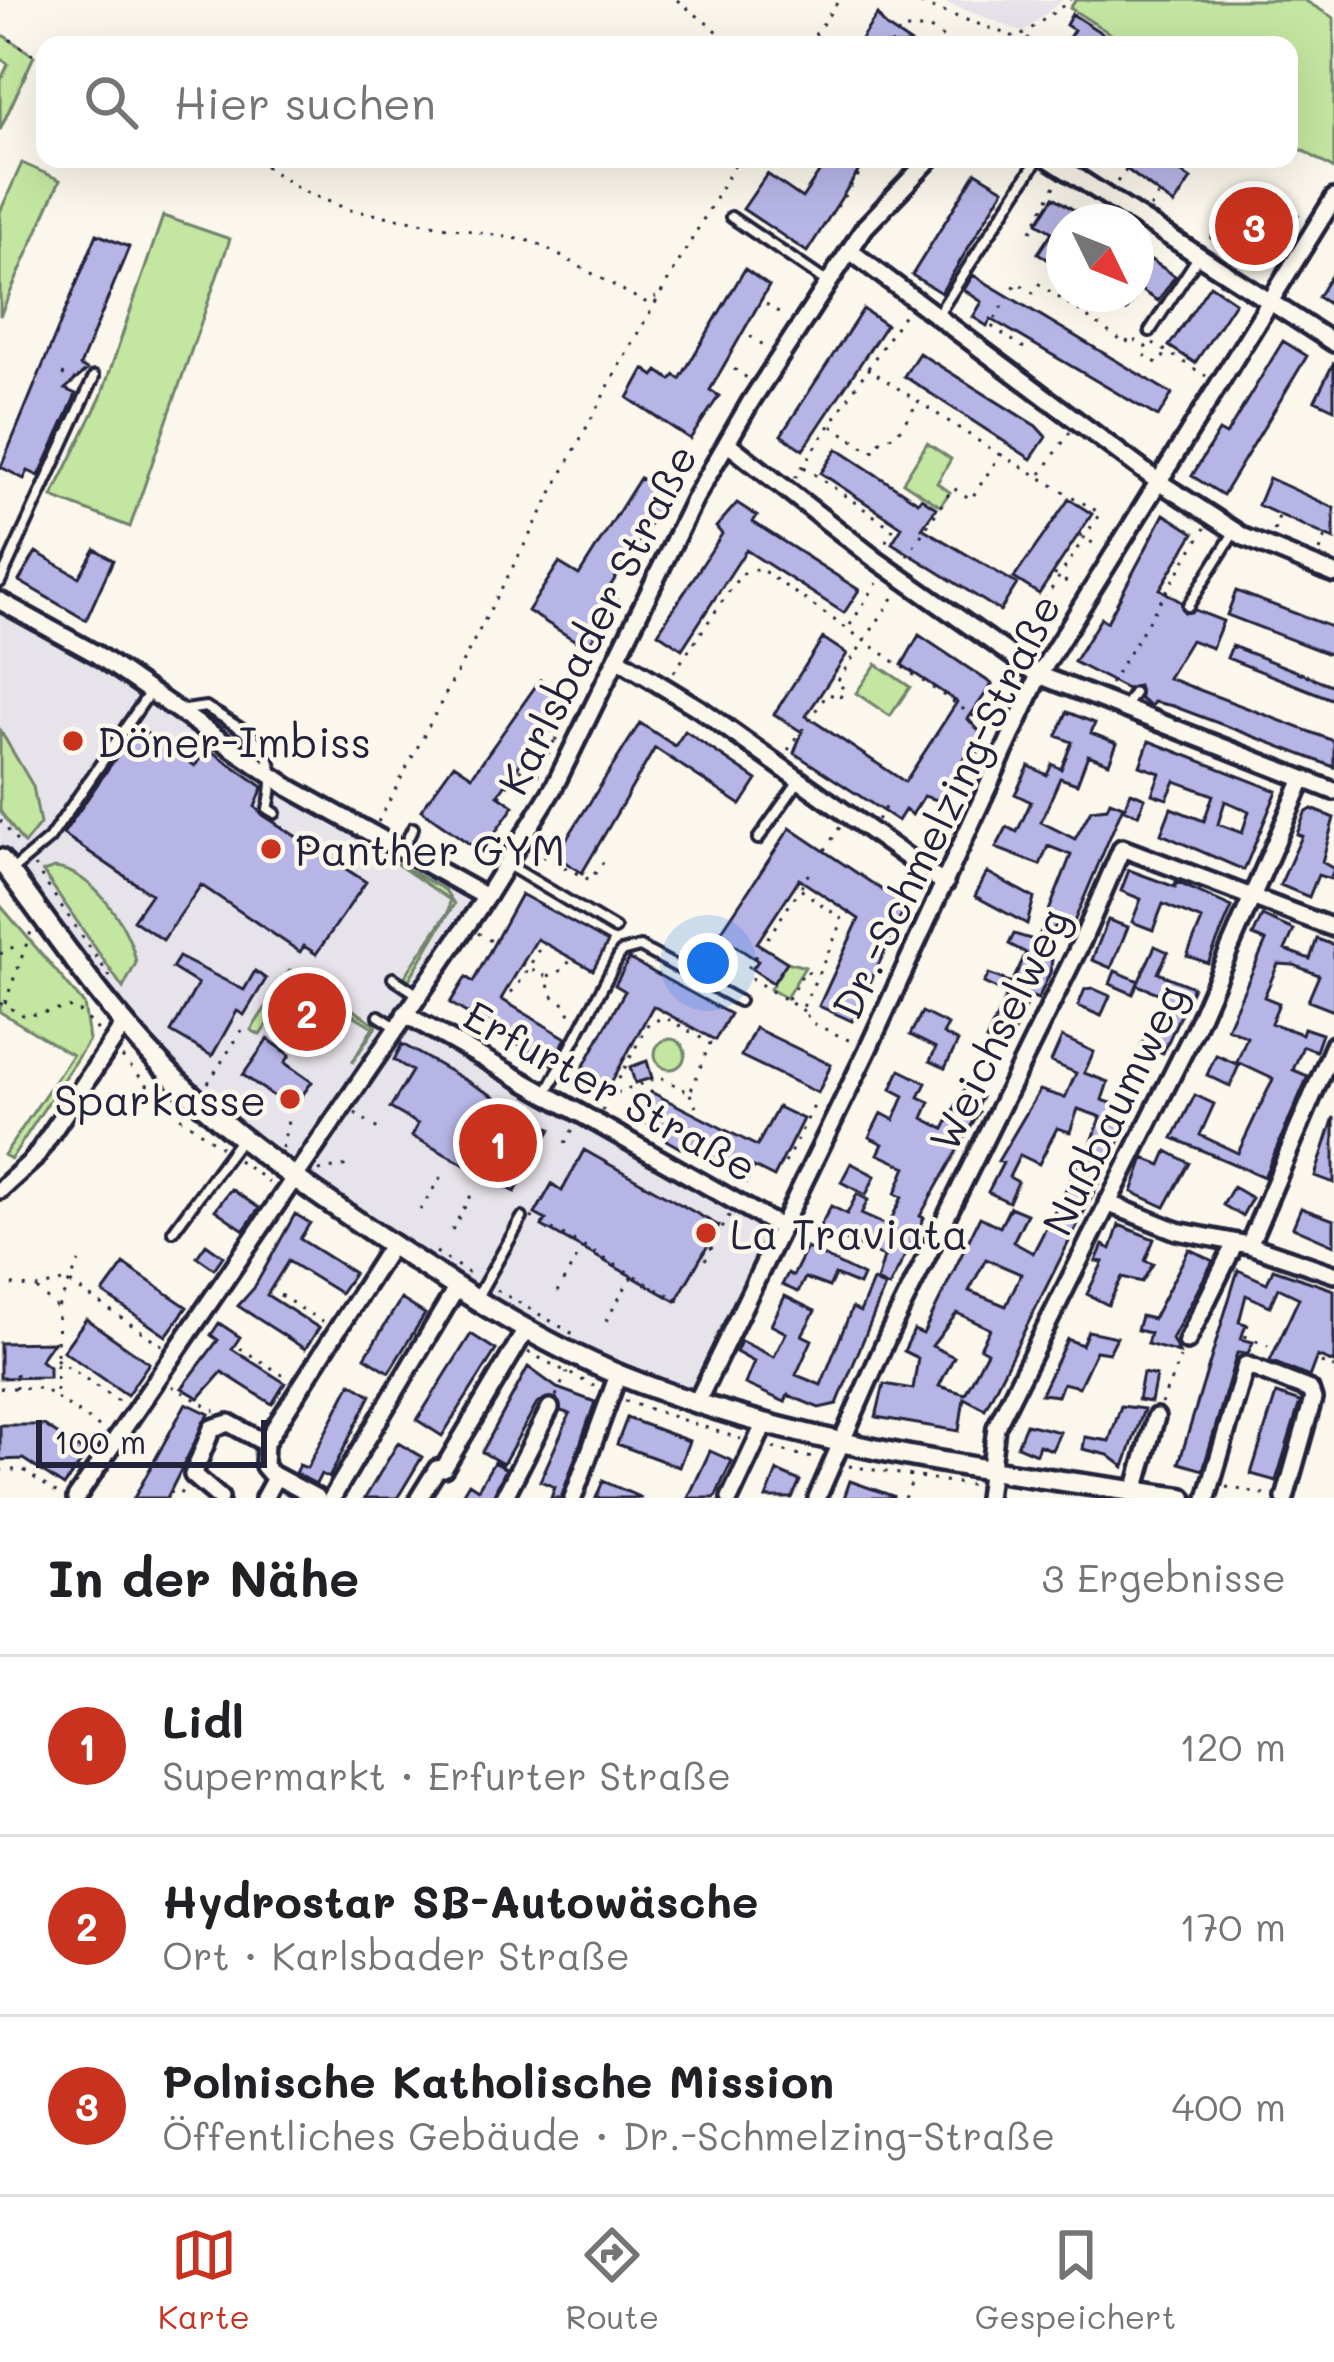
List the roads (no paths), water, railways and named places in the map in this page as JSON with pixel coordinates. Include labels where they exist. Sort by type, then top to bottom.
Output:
[{"type":"street","name":"Karlsbader Straße","points":[[76,1498],[304,1172],[507,864],[595,689],[618,658],[727,443],[779,355],[884,202],[920,168]]},
{"type":"street","points":[[1064,168],[1334,343]]},
{"type":"street","name":"Dr.-Schmelzing-Straße","points":[[696,1404],[868,1049],[1039,675],[1334,198]]},
{"type":"street","points":[[850,251],[1156,480],[1235,531],[1334,574]]},
{"type":"street","points":[[727,443],[890,570],[1039,675],[1334,790]]},
{"type":"street","points":[[0,601],[63,634],[275,778],[486,897]]},
{"type":"street","points":[[618,658],[945,884]]},
{"type":"street","name":"Nußbaumweg","points":[[987,1498],[996,1427],[1256,895],[1303,779]]},
{"type":"street","name":"Weichselweg","points":[[842,1445],[890,1331],[1082,943],[1122,848],[1334,928]]},
{"type":"street","points":[[5,866],[125,1023],[241,1139],[304,1172],[392,1244],[457,1287],[480,1291],[526,1328],[580,1347],[618,1375],[764,1425],[842,1445],[1182,1498]]},
{"type":"street","name":"Erfurter Straße","points":[[400,1021],[545,1094],[782,1228]]},
{"type":"street","points":[[0,1190],[34,1159],[125,1023]]},
{"type":"street","points":[[1187,1341],[1242,1245],[1334,1045]]},
{"type":"street","points":[[1107,1203],[1177,1231],[1242,1245],[1334,1274]]},
{"type":"street","points":[[317,1498],[275,1478],[264,1466],[265,1443],[392,1244]]},
{"type":"street","points":[[332,1498],[457,1287]]},
{"type":"street","points":[[419,1498],[437,1469],[444,1468],[526,1328]]},
{"type":"street","points":[[1208,1498],[1246,1364],[1310,1390],[1313,1399],[1285,1498]]},
{"type":"street","points":[[573,1498],[618,1375]]},
{"type":"street","points":[[504,1498],[550,1408]]},
{"type":"street","points":[[1135,1491],[1156,1417]]},
{"type":"street","points":[[220,1498],[199,1483],[193,1469],[212,1428],[221,1422],[265,1443]]},
{"type":"street","points":[[730,1498],[764,1425]]},
{"type":"street","points":[[817,1498],[842,1445]]},
{"type":"street","points":[[265,1498],[275,1478]]},
{"type":"lane","points":[[936,316],[1032,168]]},
{"type":"lane","points":[[731,217],[828,283]]},
{"type":"lane","points":[[1150,331],[1199,256]]},
{"type":"lane","points":[[0,582],[92,381]]},
{"type":"lane","points":[[1188,606],[1235,531]]},
{"type":"lane","points":[[5,866],[49,838],[150,692]]},
{"type":"lane","points":[[1124,710],[1134,693]]},
{"type":"lane","points":[[275,778],[268,809],[275,813]]},
{"type":"lane","points":[[758,839],[798,782]]},
{"type":"lane","points":[[385,862],[413,828]]},
{"type":"lane","points":[[507,864],[615,929]]},
{"type":"lane","points":[[545,1094],[621,952],[640,947],[739,1001]]},
{"type":"lane","points":[[393,978],[418,995]]},
{"type":"lane","points":[[379,1016],[400,1021]]},
{"type":"lane","points":[[172,1231],[241,1139]]},
{"type":"lane","points":[[480,1291],[522,1218]]},
{"type":"place","name":"Polnische Katholische Mission","points":[[1254,226]]},
{"type":"place","name":"Döner-Imbiss","points":[[73,741]]},
{"type":"place","name":"Panther GYM","points":[[271,849]]},
{"type":"place","name":"Hydrostar SB-Autowäsche","points":[[307,1012]]},
{"type":"place","name":"Sparkasse","points":[[290,1099]]},
{"type":"place","name":"Lidl","points":[[498,1143]]},
{"type":"place","name":"La Traviata","points":[[706,1233]]}]
